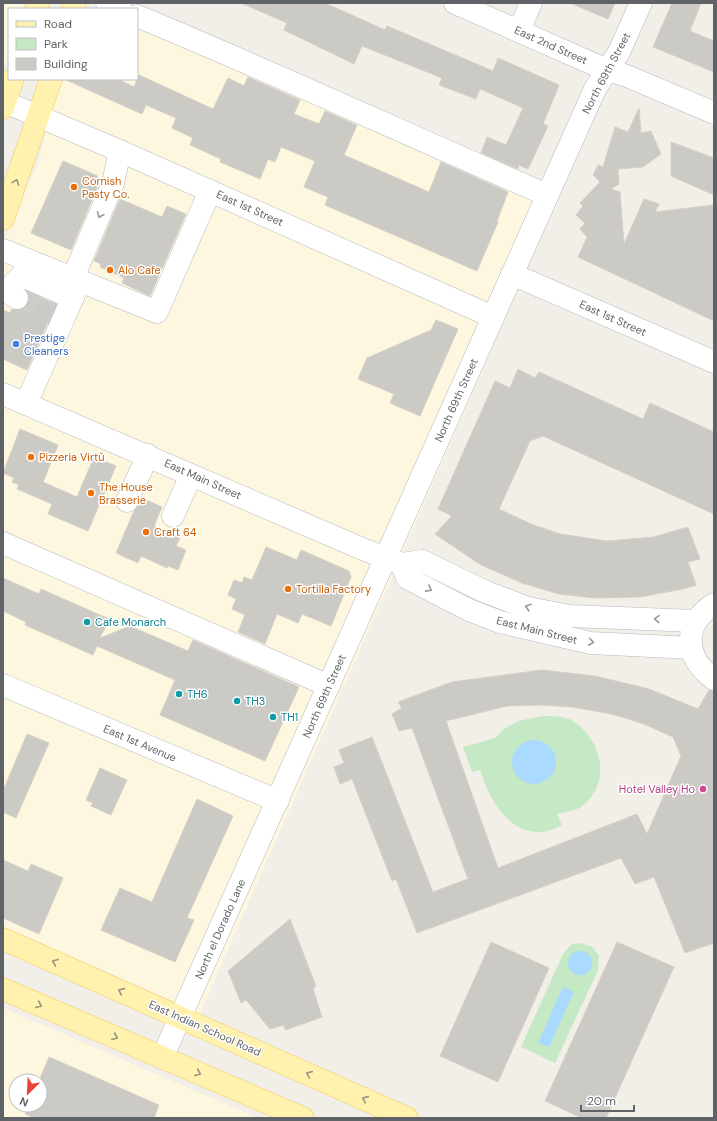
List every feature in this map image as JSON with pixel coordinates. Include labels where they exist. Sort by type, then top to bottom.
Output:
[{"type":"main road","points":[[4,105],[13,80]]},
{"type":"main road","points":[[3,219],[51,80]]},
{"type":"main road","name":"East Indian School Road","points":[[3,939],[180,1017],[393,1115]]},
{"type":"main road","points":[[3,989],[303,1118]]},
{"type":"street","points":[[107,3],[119,8]]},
{"type":"street","name":"East 2nd Street","points":[[455,3],[607,70],[627,76],[714,113]]},
{"type":"street","points":[[519,31],[531,3]]},
{"type":"street","name":"North 69th Street","points":[[278,801],[329,686],[394,561],[493,317],[595,89],[619,52],[641,3]]},
{"type":"street","points":[[138,16],[238,57],[405,134],[548,195]]},
{"type":"street","name":"East 1st Street","points":[[4,105],[39,117],[120,151],[493,317]]},
{"type":"street","points":[[26,404],[59,317],[75,286],[113,183],[120,151]]},
{"type":"street","points":[[3,250],[25,268],[75,286],[157,312],[210,191]]},
{"type":"street","points":[[16,298],[12,294],[11,289],[13,283],[25,268]]},
{"type":"street","name":"East 1st Street","points":[[512,274],[714,362]]},
{"type":"street","name":"East Main Street","points":[[3,394],[394,561],[422,561],[486,592],[528,608],[570,616],[696,620]]},
{"type":"street","points":[[127,501],[148,456]]},
{"type":"street","points":[[173,516],[191,475]]},
{"type":"street","points":[[3,543],[329,686]]},
{"type":"street","name":"East Main Street","points":[[394,561],[407,578],[469,610],[500,622],[591,643],[691,648]]},
{"type":"street","points":[[714,604],[705,610],[696,620],[691,634],[691,648],[696,661],[704,672],[714,679]]},
{"type":"street","name":"East 1st Avenue","points":[[3,685],[278,801]]},
{"type":"street","name":"North el Dorado Lane","points":[[162,1058],[278,801]]},
{"type":"shaded area","points":[[3,3],[25,3],[23,8],[8,8],[8,57],[3,72]]},
{"type":"shaded area","points":[[138,11],[562,190],[200,1013],[3,927],[3,243],[38,163],[54,102],[62,80],[138,80]]},
{"type":"shaded area","points":[[3,1008],[258,1118],[3,1118]]},
{"type":"green space","points":[[543,716],[566,718],[573,721],[583,729],[597,751],[600,763],[600,775],[597,787],[591,798],[579,808],[557,814],[562,825],[549,831],[541,832],[529,831],[518,827],[501,812],[494,802],[480,770],[472,772],[463,747],[495,738],[504,729],[518,721]]},
{"type":"green space","points":[[581,943],[592,947],[599,956],[598,970],[555,1063],[521,1047],[563,954],[572,944]]},
{"type":"water","points":[[534,740],[546,744],[552,750],[556,762],[552,774],[546,780],[534,784],[522,780],[516,774],[512,762],[516,750],[522,744]]},
{"type":"water","points":[[580,951],[585,952],[591,958],[591,968],[585,974],[580,975],[575,974],[569,968],[568,963],[569,958],[575,952]]},
{"type":"water","points":[[563,987],[574,992],[549,1047],[538,1043]]},
{"type":"building","points":[[241,3],[325,3],[385,30],[387,26],[493,71],[498,58],[559,85],[543,124],[548,126],[528,169],[519,165],[518,169],[481,153],[487,137],[506,145],[523,108],[480,89],[476,99],[439,85],[442,78],[362,46],[354,64],[284,30],[287,23]]},
{"type":"building","points":[[570,3],[615,3],[608,19]]},
{"type":"building","points":[[672,3],[701,3],[690,31],[714,41],[714,72],[653,47]]},
{"type":"building","points":[[139,75],[213,109],[228,78],[244,86],[248,77],[300,100],[294,114],[319,124],[325,111],[357,125],[344,155],[429,192],[441,162],[508,192],[497,221],[498,222],[477,271],[325,205],[328,197],[304,187],[315,161],[281,147],[275,162],[268,159],[260,179],[220,162],[221,159],[190,145],[193,138],[172,128],[176,118],[146,105],[142,114],[66,80],[120,80],[134,87]]},
{"type":"building","points":[[639,108],[641,133],[651,131],[661,154],[643,167],[618,169],[619,184],[611,189],[620,192],[624,244],[644,199],[659,204],[655,212],[714,205],[714,321],[578,257],[587,237],[580,229],[585,223],[576,215],[583,206],[580,203],[600,182],[593,175],[598,165],[603,167],[615,127],[628,132]]},
{"type":"building","points":[[671,142],[714,158],[714,195],[671,176]]},
{"type":"building","points":[[63,161],[98,176],[96,182],[99,183],[71,250],[31,233]]},
{"type":"building","points":[[120,199],[162,217],[167,206],[186,214],[150,296],[122,283],[124,278],[100,267],[101,264],[94,261]]},
{"type":"building","points":[[28,292],[56,304],[27,370],[3,359],[3,310],[10,313],[12,309],[23,309],[27,305],[29,299]]},
{"type":"building","points":[[436,320],[458,329],[420,416],[390,403],[394,394],[358,379],[367,358],[431,330]]},
{"type":"building","points":[[518,369],[535,378],[539,372],[643,419],[650,403],[714,432],[714,514],[543,436],[530,441],[499,509],[531,524],[560,534],[607,541],[654,537],[688,527],[700,559],[688,562],[696,585],[640,597],[594,598],[559,594],[522,583],[481,565],[435,534],[452,516],[438,509],[495,381],[510,388]]},
{"type":"building","points":[[20,429],[58,445],[43,482],[77,497],[94,457],[116,466],[88,531],[48,514],[52,504],[17,489],[19,485],[12,482],[14,478],[3,473]]},
{"type":"building","name":"Craft 64","points":[[142,498],[162,507],[154,526],[180,538],[176,546],[186,550],[178,570],[168,566],[167,568],[141,556],[138,563],[116,553],[134,511]]},
{"type":"building","name":"Tortilla Factory","points":[[266,547],[297,560],[301,550],[349,571],[351,577],[331,626],[302,614],[298,623],[277,614],[265,644],[238,632],[245,615],[232,609],[236,599],[228,595],[234,580],[242,583],[244,577],[252,580]]},
{"type":"building","points":[[3,578],[39,594],[41,589],[109,619],[100,638],[130,626],[188,651],[193,640],[299,687],[265,761],[160,715],[175,680],[97,646],[93,655],[25,625],[26,622],[3,611]]},
{"type":"building","points":[[542,670],[595,676],[649,689],[698,709],[709,690],[714,691],[714,943],[685,953],[654,877],[635,884],[621,858],[417,933],[396,879],[392,881],[352,779],[340,784],[334,767],[344,763],[339,750],[372,737],[433,892],[468,879],[412,728],[399,731],[392,714],[402,708],[398,702],[452,682]],"holes":[[[540,705],[572,707],[612,714],[644,724],[673,737],[681,756],[647,834],[637,814],[498,868],[446,721],[507,706]]]},
{"type":"building","points":[[27,734],[49,743],[16,818],[3,812],[3,791]]},
{"type":"building","points":[[100,768],[127,780],[111,815],[91,806],[93,803],[86,800]]},
{"type":"building","points":[[197,799],[233,816],[187,918],[194,920],[175,962],[101,930],[120,888],[152,902]]},
{"type":"building","points":[[3,860],[28,871],[31,864],[63,878],[39,934],[3,918]]},
{"type":"building","points":[[290,919],[316,986],[313,989],[322,1017],[286,1030],[283,1025],[270,1029],[246,1000],[241,1003],[228,971]]},
{"type":"building","points":[[491,942],[549,968],[498,1082],[440,1056]]},
{"type":"building","points":[[617,942],[674,967],[606,1118],[582,1118],[545,1101]]},
{"type":"building","points":[[49,1057],[159,1105],[154,1118],[35,1118],[25,1113],[48,1113],[48,1073],[42,1073]]},
{"type":"tunnel","points":[[17,298],[55,315]]},
{"type":"place","name":"Cornish Pasty Co.","points":[[74,187]]},
{"type":"place","name":"Alo Cafe","points":[[110,270]]},
{"type":"place","name":"Prestige Cleaners","points":[[16,344]]},
{"type":"place","name":"Pizzeria Virtù","points":[[31,457]]},
{"type":"place","name":"The House Brasserie","points":[[91,493]]},
{"type":"place","name":"Craft 64","points":[[146,532]]},
{"type":"place","name":"Tortilla Factory","points":[[288,589]]},
{"type":"place","name":"Cafe Monarch","points":[[87,622]]},
{"type":"place","name":"TH6","points":[[179,694]]},
{"type":"place","name":"TH3","points":[[237,701]]},
{"type":"place","name":"TH1","points":[[273,717]]},
{"type":"place","name":"Hotel Valley Ho","points":[[703,789]]}]
